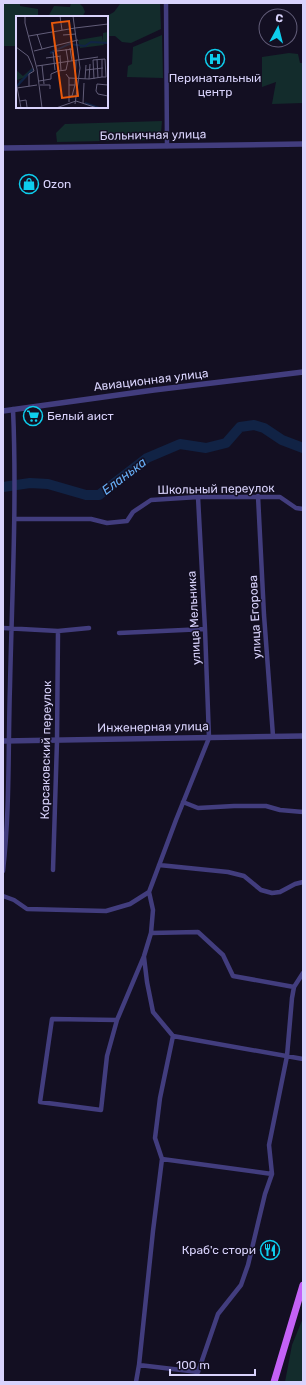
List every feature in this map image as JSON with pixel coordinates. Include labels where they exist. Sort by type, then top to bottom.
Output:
[{"type":"main road","points":[[274,1382],[303,1285]]},
{"type":"street","points":[[166,3],[167,146]]},
{"type":"street","name":"Больничная улица","points":[[3,148],[303,144]]},
{"type":"street","name":"Авиационная улица","points":[[3,411],[154,390],[303,372]]},
{"type":"street","points":[[3,870],[8,811],[6,741],[15,519],[13,409]]},
{"type":"street","name":"улица Егорова","points":[[258,496],[264,615],[273,736]]},
{"type":"street","name":"Школьный переулок","points":[[15,519],[91,519],[107,523],[127,521],[133,512],[151,500],[198,497],[280,497],[296,508],[303,509]]},
{"type":"street","name":"улица Мельника","points":[[198,497],[209,738]]},
{"type":"street","points":[[3,628],[58,631],[89,628]]},
{"type":"street","points":[[119,633],[205,629]]},
{"type":"street","name":"Корсаковский переулок","points":[[53,870],[57,741],[58,631]]},
{"type":"street","name":"Инженерная улица","points":[[6,741],[303,736]]},
{"type":"street","points":[[117,1020],[52,1019],[40,1102],[101,1110],[108,1056],[117,1020],[144,956],[151,933],[154,910],[149,892],[209,738]]},
{"type":"street","points":[[183,802],[198,808],[266,806],[280,810],[303,812]]},
{"type":"street","points":[[159,865],[228,872],[244,876],[261,890],[272,894],[303,882]]},
{"type":"street","points":[[3,896],[14,900],[27,909],[106,911],[130,904],[149,892]]},
{"type":"street","points":[[151,933],[198,932],[222,955],[233,976],[294,987]]},
{"type":"street","points":[[144,956],[147,982],[154,1012],[173,1036],[303,1058]]},
{"type":"street","points":[[139,1365],[198,1372],[218,1314],[241,1285],[248,1266],[265,1194],[272,1174],[268,1145],[287,1056],[294,987],[303,973]]},
{"type":"street","points":[[136,1382],[162,1160],[154,1138],[160,1098],[173,1036]]},
{"type":"street","points":[[162,1160],[272,1174]]},
{"type":"green space","points":[[3,3],[20,3],[20,6],[38,9],[38,16],[16,16],[16,46],[4,46],[3,71]]},
{"type":"green space","points":[[71,3],[79,3],[85,12],[83,16],[49,16],[54,6],[70,7]]},
{"type":"green space","points":[[160,3],[161,29],[131,43],[122,42],[115,36],[109,36],[108,40],[107,16],[114,12],[120,4]]},
{"type":"green space","points":[[162,35],[163,78],[127,77],[128,66],[132,64],[133,47]]},
{"type":"green space","points":[[289,53],[298,54],[300,63],[303,63],[303,103],[272,104],[276,82],[262,87],[262,57]]},
{"type":"green space","points":[[162,121],[161,133],[150,140],[57,142],[56,133],[65,124]]},
{"type":"green space","points":[[303,1318],[303,1382],[285,1382],[292,1345]]},
{"type":"waterway","name":"Еланька","points":[[3,487],[30,483],[48,484],[86,495],[99,495],[147,458],[180,444],[206,448],[226,443],[240,427],[254,425],[264,428],[282,440],[303,448]]},
{"type":"place","name":"Перинатальный центр","points":[[215,59]]},
{"type":"place","name":"Ozon","points":[[29,184]]},
{"type":"place","name":"Белый аист","points":[[33,416]]},
{"type":"place","name":"Краб'с стори","points":[[270,1250]]}]
